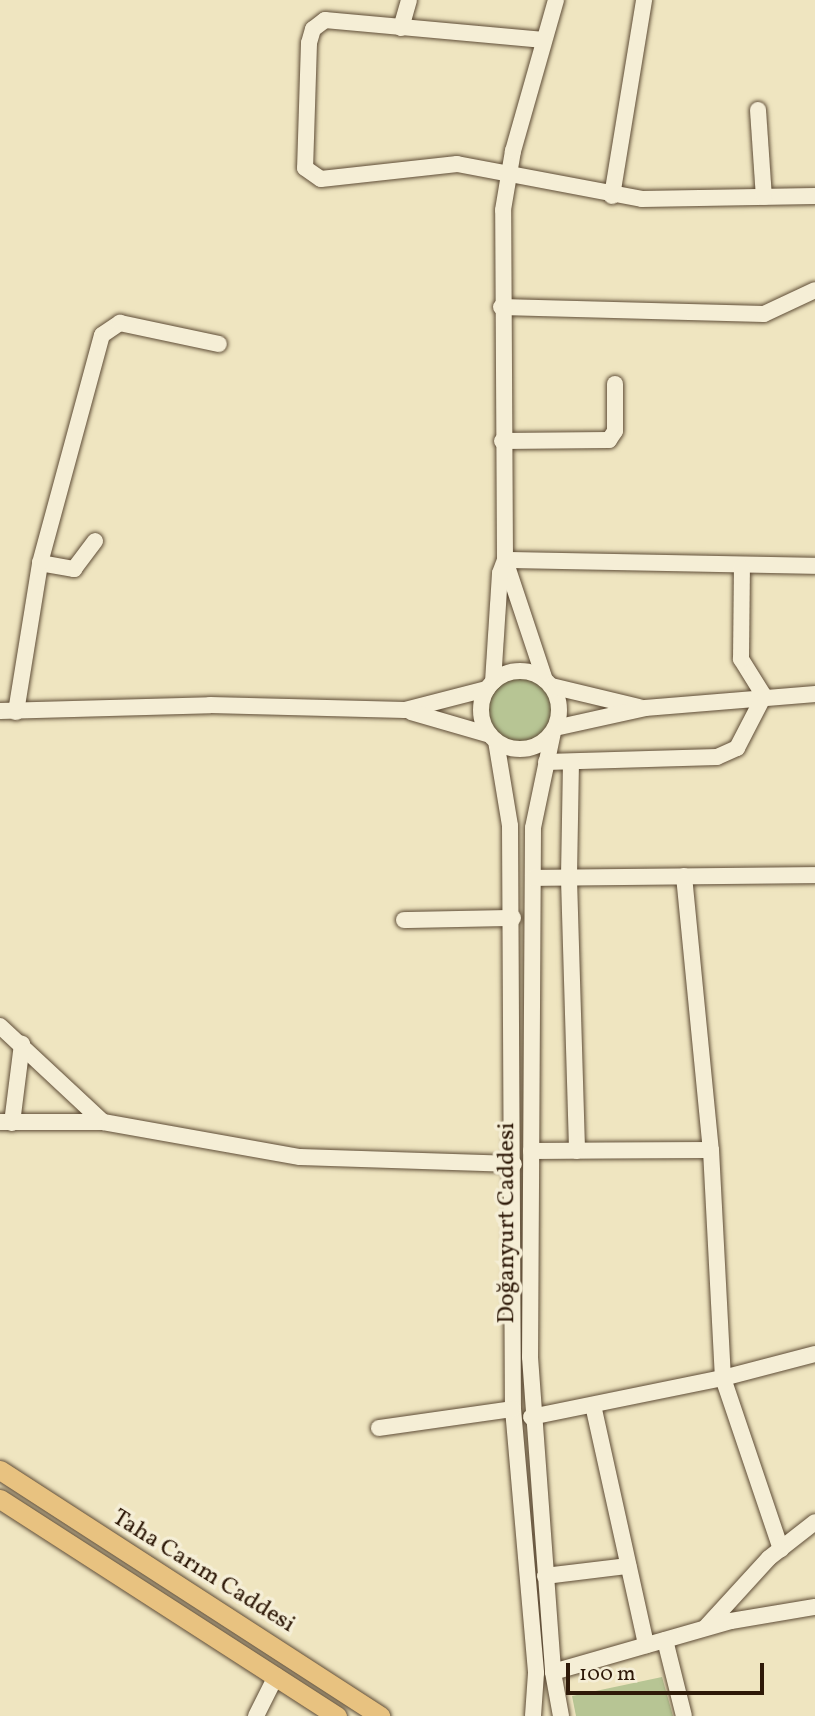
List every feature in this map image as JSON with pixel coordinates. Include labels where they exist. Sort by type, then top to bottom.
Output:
[{"type":"main road","name":"Taha Carım Caddesi","points":[[0,1470],[380,1716]]},
{"type":"main road","name":"Taha Carım Caddesi","points":[[0,1499],[337,1716]]},
{"type":"street","points":[[401,28],[409,0]]},
{"type":"street","points":[[554,730],[560,708],[548,683],[505,560],[501,307],[502,230],[509,170],[556,0]]},
{"type":"street","points":[[612,196],[644,0]]},
{"type":"street","points":[[544,40],[325,20],[313,29],[303,161],[309,173],[321,179],[457,164],[509,170],[612,196],[815,196]]},
{"type":"street","points":[[758,110],[764,197]]},
{"type":"street","points":[[501,307],[764,314],[815,290]]},
{"type":"street","points":[[219,344],[120,323],[106,329],[40,563],[8,712],[210,705],[405,710],[526,749],[554,730],[645,708],[764,696],[815,694]]},
{"type":"street","points":[[502,441],[609,440],[615,431],[615,384]]},
{"type":"street","points":[[40,563],[74,569],[95,541]]},
{"type":"street","points":[[505,560],[742,567],[815,566]]},
{"type":"street","points":[[493,738],[481,712],[490,686],[500,573],[505,560]]},
{"type":"street","points":[[742,567],[741,659],[764,696]]},
{"type":"street","points":[[405,710],[490,686],[514,672],[645,708]]},
{"type":"street","points":[[546,762],[727,754],[737,748],[764,696]]},
{"type":"street","name":"Doğanyurt Caddesi","points":[[554,730],[533,828],[531,1417],[553,1672],[561,1716]]},
{"type":"street","name":"Doğanyurt Caddesi","points":[[493,738],[510,826],[513,918],[513,1409],[536,1673],[533,1716]]},
{"type":"street","points":[[571,762],[569,879],[577,1151]]},
{"type":"street","points":[[533,878],[815,875]]},
{"type":"street","points":[[684,876],[711,1150],[723,1378],[781,1549]]},
{"type":"street","points":[[404,920],[513,918]]},
{"type":"street","points":[[0,1026],[103,1122]]},
{"type":"street","points":[[22,1044],[6,1123],[103,1122],[300,1157],[514,1164]]},
{"type":"street","points":[[531,1151],[711,1150]]},
{"type":"street","points":[[531,1417],[723,1378],[815,1354]]},
{"type":"street","points":[[593,1405],[646,1645]]},
{"type":"street","points":[[379,1428],[513,1409]]},
{"type":"street","points":[[706,1628],[781,1549],[815,1522]]},
{"type":"street","points":[[545,1576],[628,1566]]},
{"type":"street","points":[[553,1672],[706,1628],[815,1607]]},
{"type":"street","points":[[665,1640],[684,1716]]},
{"type":"street","points":[[256,1716],[276,1676]]},
{"type":"green space","points":[[514,678],[526,678],[543,687],[550,698],[550,722],[543,733],[526,742],[514,742],[502,737],[493,728],[488,716],[488,704],[493,692],[502,683]]},
{"type":"green space","points":[[662,1677],[673,1716],[576,1716],[572,1696]]}]
